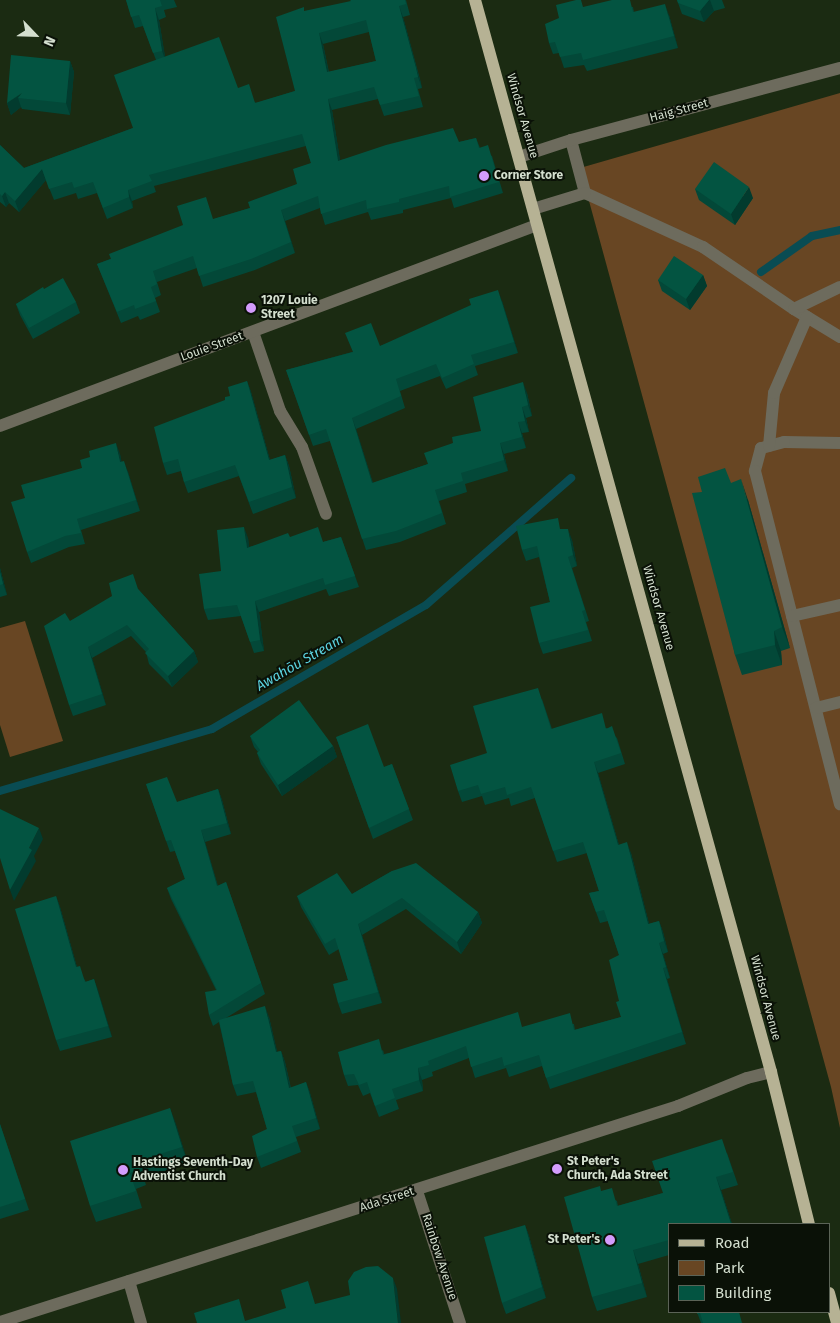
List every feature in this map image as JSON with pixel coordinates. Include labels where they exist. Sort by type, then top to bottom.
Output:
[{"type":"main road","name":"Windsor Avenue","points":[[475,0],[771,1072],[809,1223]]},
{"type":"main road","points":[[830,1297],[837,1323]]},
{"type":"street","name":"Haig Street","points":[[519,157],[571,140],[840,68]]},
{"type":"street","points":[[571,140],[585,193]]},
{"type":"street","points":[[532,209],[585,193],[703,247],[794,309],[840,337]]},
{"type":"street","name":"Louie Street","points":[[0,426],[537,225]]},
{"type":"street","points":[[794,309],[840,287]]},
{"type":"street","points":[[769,446],[774,393],[807,317]]},
{"type":"street","points":[[253,332],[280,411],[302,447],[326,514]]},
{"type":"street","points":[[840,443],[784,442],[761,448],[754,471],[838,787],[840,804]]},
{"type":"street","points":[[792,616],[840,605]]},
{"type":"street","points":[[816,708],[840,702]]},
{"type":"street","name":"Ada Street","points":[[0,1322],[418,1191],[678,1106],[747,1078],[771,1072]]},
{"type":"street","name":"Rainbow Avenue","points":[[418,1191],[460,1323]]},
{"type":"street","points":[[129,1281],[141,1323]]},
{"type":"green space","points":[[840,93],[840,1128],[831,1087],[580,168]]},
{"type":"green space","points":[[25,621],[63,741],[10,757],[0,725],[0,628]]},
{"type":"building","points":[[126,0],[160,0],[162,6],[155,8],[162,51],[153,53],[139,15],[131,17]]},
{"type":"building","points":[[405,0],[406,4],[399,6],[418,77],[414,78],[419,96],[380,105],[374,87],[328,99],[338,161],[386,145],[453,128],[459,142],[476,138],[479,148],[488,145],[499,182],[450,197],[449,186],[399,199],[399,202],[367,209],[366,200],[321,214],[318,196],[281,210],[291,242],[251,259],[199,276],[193,256],[153,271],[157,284],[151,287],[156,301],[135,309],[134,305],[117,312],[97,264],[111,259],[109,254],[183,225],[177,206],[206,197],[213,219],[250,208],[248,202],[297,184],[293,169],[311,163],[302,134],[149,175],[152,181],[128,190],[129,197],[103,208],[93,182],[74,188],[72,182],[49,189],[42,169],[15,201],[5,192],[2,196],[0,194],[0,145],[24,168],[133,128],[114,75],[219,37],[238,88],[249,84],[255,103],[295,91],[276,17],[304,7],[304,11],[351,1]],"holes":[[[366,20],[376,61],[327,72],[319,33]]]},
{"type":"building","points":[[581,0],[583,7],[612,0],[630,0],[633,12],[665,4],[674,36],[583,60],[581,53],[560,57],[555,42],[549,43],[545,24],[559,18],[556,5]]},
{"type":"building","points":[[677,0],[709,0],[700,11],[678,3]]},
{"type":"building","points":[[11,55],[70,61],[66,103],[18,98],[22,93],[7,103]]},
{"type":"building","points":[[714,162],[749,187],[731,214],[695,189]]},
{"type":"building","points":[[674,256],[703,275],[686,299],[658,280]]},
{"type":"building","points":[[63,278],[76,302],[29,328],[16,304],[43,287],[44,289]]},
{"type":"building","points":[[498,290],[514,342],[471,355],[474,364],[442,378],[436,364],[396,379],[401,396],[352,418],[372,483],[428,464],[424,453],[453,443],[452,437],[481,431],[473,397],[523,382],[528,405],[522,407],[525,421],[518,422],[522,437],[500,443],[504,460],[461,473],[463,481],[435,490],[442,513],[396,531],[362,539],[326,429],[309,435],[286,370],[353,352],[345,333],[371,323],[380,346],[471,305],[469,299]]},
{"type":"building","points":[[247,381],[269,460],[285,455],[292,487],[249,502],[235,465],[184,482],[178,459],[163,463],[154,427],[225,400],[225,397],[230,396],[228,387]]},
{"type":"building","points":[[116,443],[120,462],[124,461],[136,500],[77,519],[81,533],[65,536],[27,552],[11,502],[25,498],[21,485],[82,468],[80,460],[90,457],[89,451]]},
{"type":"building","points":[[725,468],[731,483],[741,479],[782,627],[774,631],[775,645],[735,655],[692,493],[702,492],[698,477]]},
{"type":"building","points":[[558,518],[560,529],[568,529],[573,555],[568,557],[585,610],[582,611],[588,630],[539,643],[530,607],[550,602],[537,546],[522,550],[516,526]]},
{"type":"building","points":[[244,527],[247,548],[288,533],[290,537],[318,527],[323,542],[341,537],[355,576],[325,585],[323,578],[255,601],[260,640],[250,642],[237,605],[204,609],[199,574],[221,571],[217,530]]},
{"type":"building","points":[[0,572],[3,584],[0,585]]},
{"type":"building","points":[[133,574],[138,589],[194,651],[168,676],[145,653],[149,649],[127,625],[88,647],[102,694],[69,705],[44,626],[65,613],[70,621],[112,596],[109,583]]},
{"type":"building","points":[[538,688],[551,729],[602,713],[606,729],[612,726],[621,753],[594,762],[618,845],[627,842],[648,924],[659,921],[664,941],[659,943],[666,967],[663,968],[682,1032],[546,1078],[539,1055],[504,1066],[502,1057],[471,1067],[466,1046],[428,1061],[429,1065],[418,1068],[419,1080],[392,1089],[395,1098],[375,1106],[367,1082],[359,1085],[354,1074],[344,1075],[338,1052],[379,1039],[383,1055],[518,1012],[522,1027],[570,1013],[574,1030],[621,1017],[616,1002],[619,1001],[609,960],[619,955],[604,910],[596,912],[589,893],[599,891],[583,842],[553,851],[531,787],[507,795],[505,787],[481,794],[478,785],[458,791],[450,765],[487,753],[473,706]]},
{"type":"building","points":[[299,700],[333,746],[278,785],[257,753],[260,750],[250,736]]},
{"type":"building","points":[[368,724],[384,767],[392,764],[409,809],[369,828],[336,737]]},
{"type":"building","points":[[167,777],[177,802],[218,789],[227,823],[201,830],[217,886],[226,882],[261,983],[209,1015],[205,992],[217,990],[167,888],[185,879],[171,840],[166,841],[146,784]]},
{"type":"building","points":[[0,809],[39,828],[29,848],[32,850],[10,890],[0,858]]},
{"type":"building","points":[[416,863],[478,912],[457,942],[402,898],[358,924],[378,992],[338,1003],[333,984],[348,980],[335,938],[325,944],[297,896],[337,873],[352,894],[392,871]]},
{"type":"building","points":[[56,896],[76,967],[80,966],[85,982],[94,979],[108,1026],[56,1040],[15,909]]},
{"type":"building","points":[[265,1006],[276,1052],[281,1051],[289,1088],[306,1082],[316,1118],[292,1126],[297,1141],[257,1157],[252,1136],[267,1129],[253,1081],[233,1085],[219,1020]]},
{"type":"building","name":"Hastings Seventh-Day Adventist Church","points":[[170,1108],[182,1147],[138,1161],[140,1169],[130,1173],[136,1191],[90,1206],[70,1141]]},
{"type":"building","points":[[0,1124],[25,1199],[0,1207]]},
{"type":"building","points":[[722,1139],[733,1172],[716,1177],[731,1223],[668,1223],[668,1240],[633,1250],[642,1283],[592,1297],[564,1197],[600,1186],[601,1191],[612,1188],[617,1206],[663,1193],[652,1161]]},
{"type":"building","points":[[525,1225],[542,1287],[502,1303],[484,1237]]},
{"type":"building","points":[[378,1266],[393,1278],[398,1323],[197,1323],[194,1313],[239,1299],[245,1321],[286,1308],[281,1290],[308,1281],[315,1304],[350,1295],[348,1281],[354,1272],[366,1267]]},
{"type":"building","points":[[700,1313],[739,1313],[742,1323],[703,1323]]},
{"type":"waterway","name":"Awahōu Stream","points":[[761,272],[812,236],[840,230]]},
{"type":"waterway","name":"Awahōu Stream","points":[[0,791],[212,729],[426,605],[571,478]]},
{"type":"place","name":"Corner Store","points":[[484,176]]},
{"type":"place","name":"1207 Louie Street","points":[[251,308]]},
{"type":"place","name":"St Peter's Church, Ada Street","points":[[557,1169]]},
{"type":"place","name":"Hastings Seventh-Day Adventist Church","points":[[123,1170]]},
{"type":"place","name":"St Peter's","points":[[610,1240]]}]
